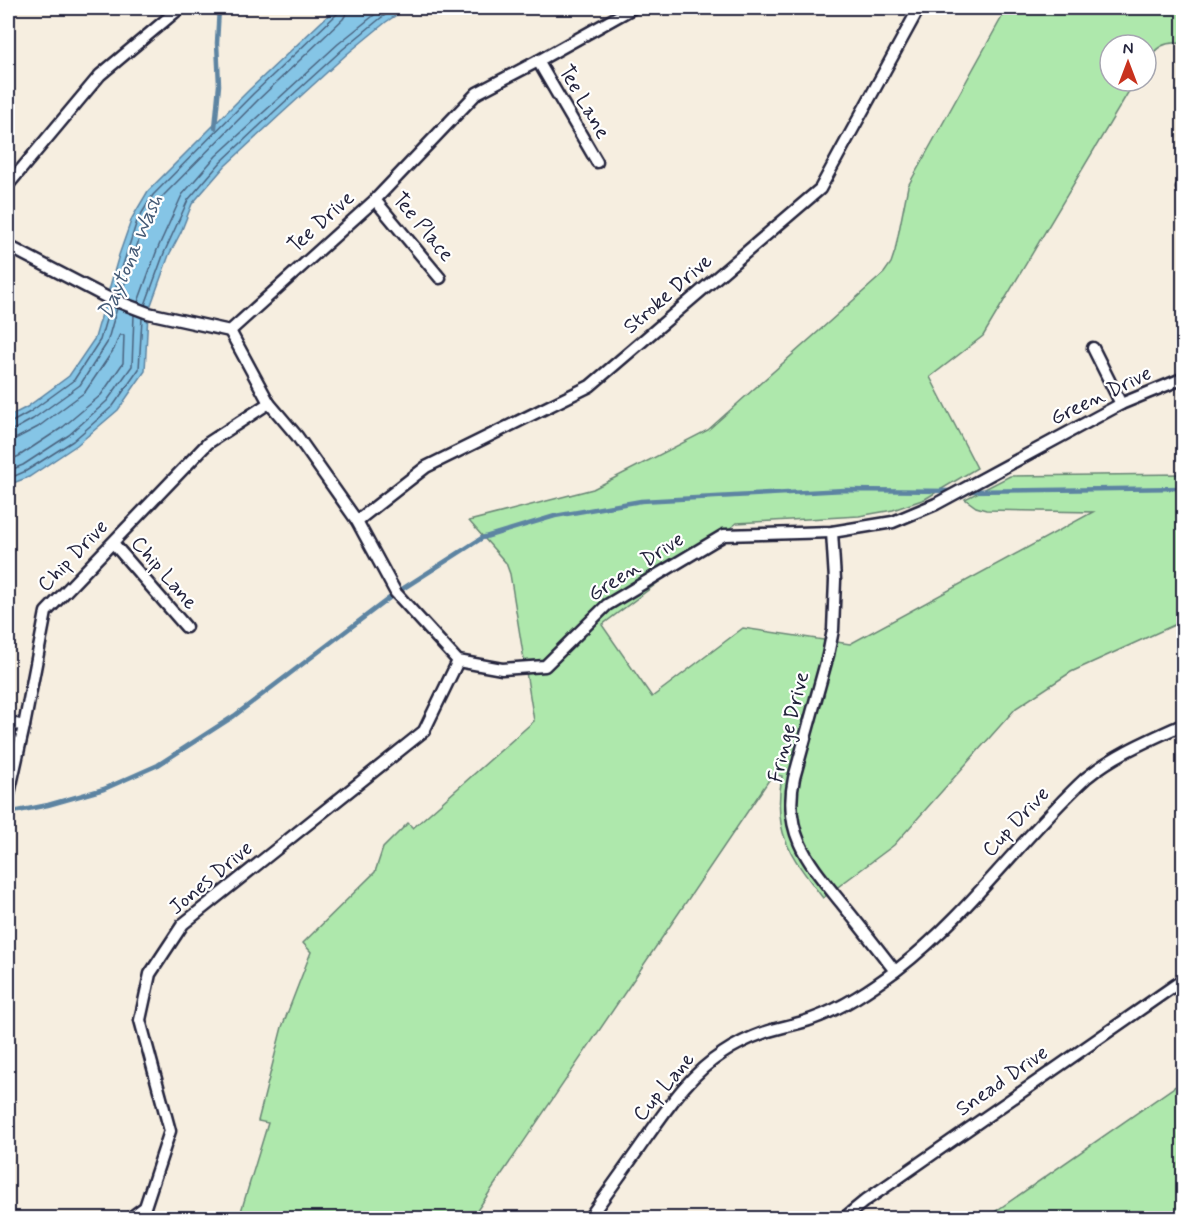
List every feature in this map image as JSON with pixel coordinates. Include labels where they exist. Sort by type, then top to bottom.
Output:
[{"type":"street","points":[[8,185],[100,75],[180,8]]},
{"type":"street","name":"Tee Drive","points":[[230,331],[375,200],[477,93],[633,8]]},
{"type":"street","name":"Stroke Drive","points":[[357,521],[426,467],[590,386],[820,189],[919,8]]},
{"type":"street","name":"Tee Lane","points":[[538,61],[597,162]]},
{"type":"street","name":"Tee Place","points":[[375,200],[440,278]]},
{"type":"street","points":[[8,246],[106,297],[148,313],[230,331],[269,403],[297,436],[357,521],[396,593],[458,661]]},
{"type":"street","points":[[1093,348],[1121,404]]},
{"type":"street","name":"Green Drive","points":[[458,661],[502,669],[545,666],[606,605],[724,535],[832,532],[893,522],[936,504],[1121,404],[1184,378]]},
{"type":"street","name":"Chip Drive","points":[[8,798],[46,612],[207,443],[269,403]]},
{"type":"street","name":"Fringe Drive","points":[[832,532],[836,580],[833,630],[795,778],[792,813],[798,839],[810,863],[895,971]]},
{"type":"street","name":"Chip Lane","points":[[113,543],[186,627]]},
{"type":"street","name":"Jones Drive","points":[[130,1218],[145,1207],[170,1131],[140,1020],[150,974],[183,924],[424,730],[458,661]]},
{"type":"street","points":[[8,722],[24,726]]},
{"type":"street","name":"Cup Drive","points":[[895,971],[948,926],[1086,778],[1123,752],[1184,724]]},
{"type":"street","name":"Cup Lane","points":[[589,1218],[680,1092],[711,1061],[749,1038],[831,1012],[867,992],[895,971]]},
{"type":"street","name":"Snead Drive","points":[[844,1218],[880,1190],[1184,979]]},
{"type":"green space","points":[[1007,8],[1183,8],[1183,44],[1171,43],[1158,48],[1158,33],[1098,33],[1098,93],[1128,93],[983,336],[930,377],[977,468],[925,499],[893,510],[859,516],[737,523],[602,625],[652,697],[743,628],[850,644],[1093,512],[986,510],[976,507],[965,499],[1010,476],[1183,474],[1183,621],[1071,672],[1016,708],[894,845],[823,898],[801,869],[786,842],[780,813],[782,776],[773,774],[472,1218],[239,1218],[268,1123],[258,1121],[282,1027],[311,952],[303,943],[375,872],[383,848],[408,823],[413,828],[534,721],[510,574],[506,563],[469,521],[593,489],[708,430],[884,273],[895,251],[908,186]]},
{"type":"green space","points":[[1183,1081],[1183,1218],[986,1218]]},
{"type":"water","name":"Daytona Wash","points":[[336,8],[407,8],[347,54],[280,115],[225,166],[192,204],[169,255],[148,313],[145,371],[118,410],[77,445],[29,477],[8,485],[8,417],[27,407],[69,376],[95,338],[132,218],[148,191],[249,90]]},
{"type":"waterway","points":[[215,128],[219,85],[217,43],[219,8]]},
{"type":"waterway","points":[[967,491],[1184,488]]},
{"type":"waterway","points":[[8,813],[48,805],[104,789],[158,765],[234,716],[396,593],[482,538],[555,516],[641,501],[845,490],[953,491]]}]
